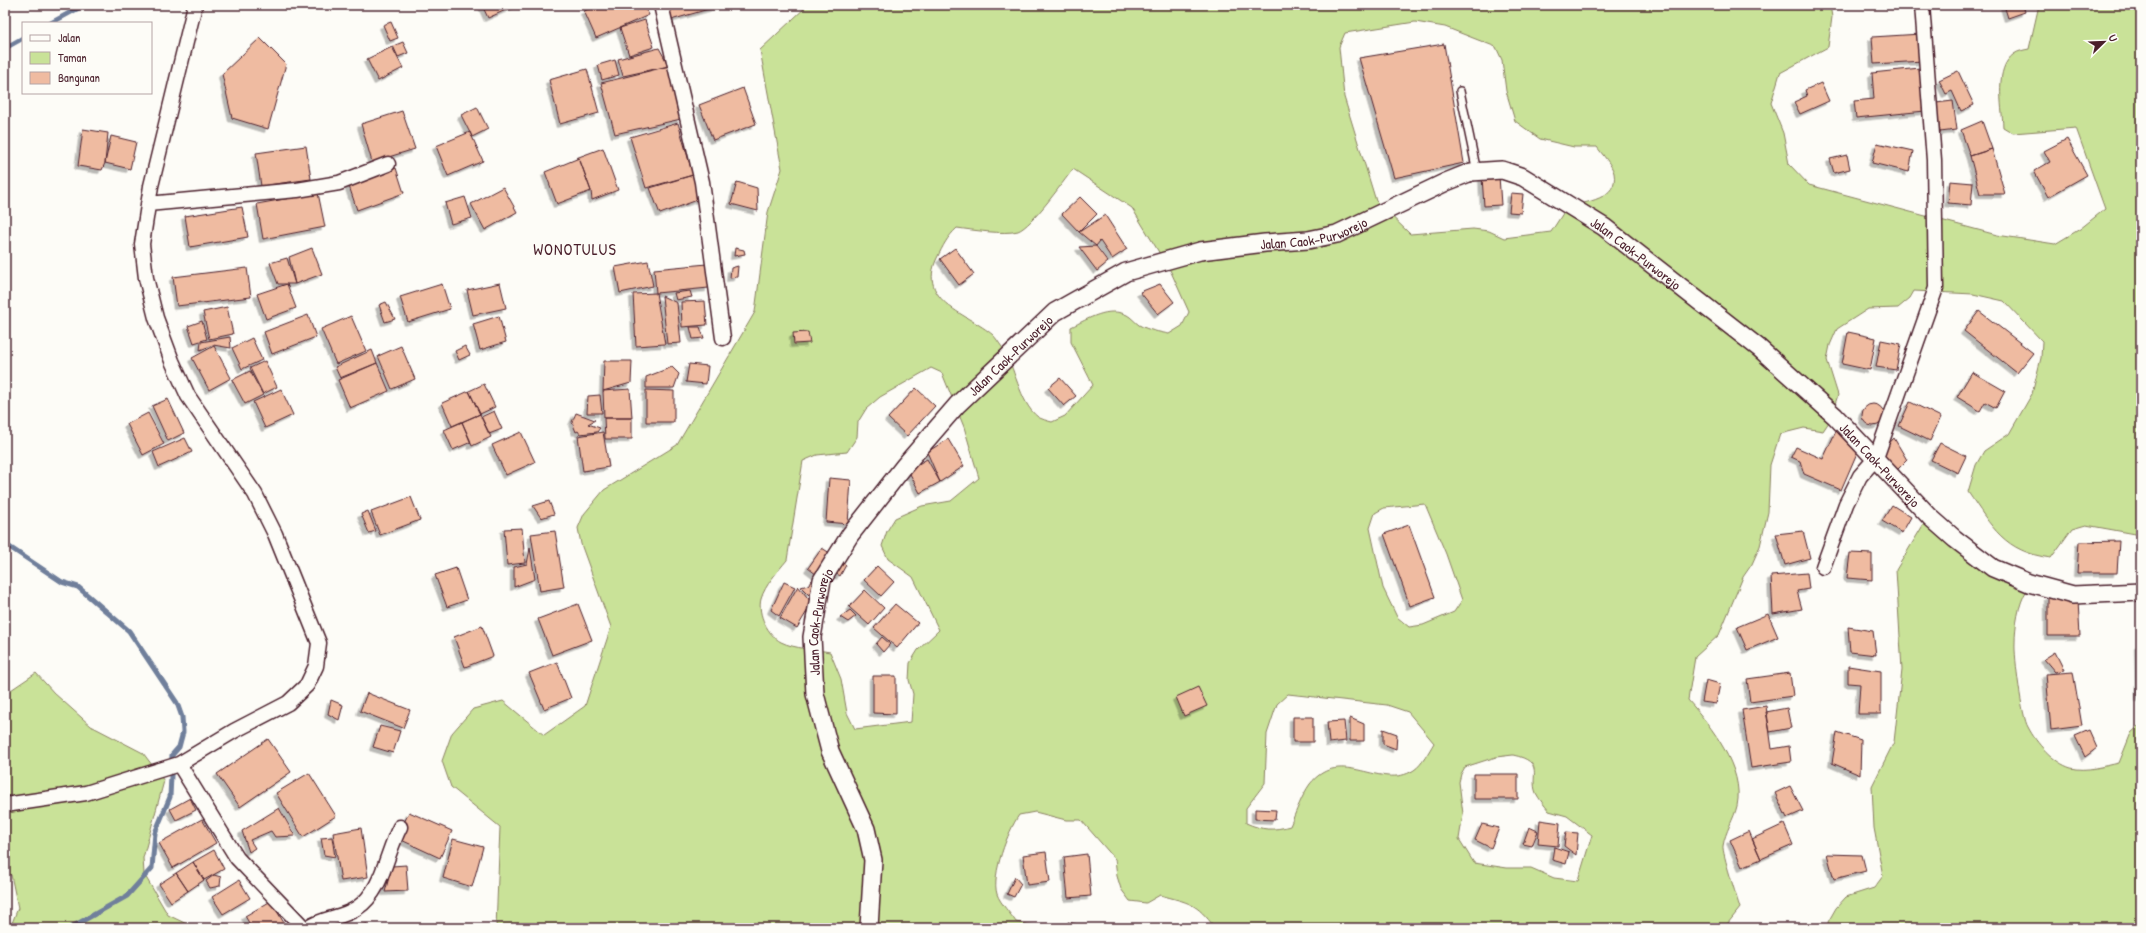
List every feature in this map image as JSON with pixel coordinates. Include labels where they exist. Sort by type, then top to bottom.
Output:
[{"type":"street","points":[[5,805],[86,793],[177,764],[234,731],[288,704],[307,685],[316,666],[319,643],[276,534],[254,494],[188,396],[172,361],[156,318],[146,278],[142,244],[150,186],[195,5]]},
{"type":"street","points":[[661,5],[702,182],[723,338]]},
{"type":"street","points":[[1823,567],[1846,504],[1860,476],[1876,458],[1936,288],[1934,160],[1922,5]]},
{"type":"street","points":[[148,204],[297,190],[339,183],[388,164]]},
{"type":"street","name":"Jalan Caok-Purworejo","points":[[869,928],[873,860],[866,830],[830,751],[815,694],[812,637],[822,580],[850,535],[905,465],[957,405],[1055,312],[1126,272],[1200,251],[1265,243],[1308,240],[1337,234],[1470,172],[1502,170],[1523,177],[1604,227],[1759,348],[1834,416],[1876,458],[1930,517],[1954,539],[1993,568],[2029,583],[2073,596],[2141,592]]},
{"type":"street","points":[[177,764],[237,858],[304,928]]},
{"type":"street","points":[[308,928],[357,908],[368,899],[377,886],[400,827]]},
{"type":"lane","points":[[1460,91],[1477,172]]},
{"type":"green space","points":[[808,5],[1830,5],[1832,17],[1828,47],[1780,73],[1771,103],[1783,133],[1789,164],[1809,185],[1997,235],[2055,244],[2080,229],[2105,209],[2076,128],[2013,133],[2003,127],[2001,77],[2004,68],[2008,60],[2014,54],[2019,51],[2029,49],[2039,5],[2141,5],[2141,535],[2086,525],[2072,529],[2051,558],[2035,555],[2010,544],[1992,527],[1968,492],[1976,465],[1984,451],[2009,434],[2032,394],[2041,358],[2042,341],[2004,301],[1973,294],[1914,291],[1910,298],[1898,308],[1868,309],[1837,329],[1830,345],[1827,360],[1838,395],[1829,422],[1823,431],[1804,428],[1780,434],[1770,465],[1768,512],[1760,546],[1752,564],[1743,577],[1719,635],[1695,657],[1688,700],[1716,735],[1724,749],[1736,777],[1738,792],[1737,806],[1726,836],[1723,850],[1740,908],[1724,928],[1215,928],[1197,908],[1185,902],[1160,895],[1146,903],[1130,901],[1121,889],[1117,876],[1115,859],[1081,820],[1066,820],[1035,812],[1019,815],[1010,831],[998,865],[996,886],[998,897],[1016,922],[1046,928],[496,928],[500,827],[451,787],[442,761],[452,733],[473,709],[503,701],[544,735],[585,706],[611,627],[581,544],[578,528],[584,514],[604,490],[677,445],[755,312],[768,212],[782,169],[760,50]],"holes":[[[1415,22],[1445,27],[1496,47],[1502,60],[1506,91],[1515,121],[1540,139],[1574,147],[1597,147],[1613,170],[1614,182],[1611,189],[1600,198],[1567,207],[1551,232],[1504,238],[1489,231],[1473,229],[1410,234],[1376,201],[1344,97],[1339,47],[1345,33]],[[1073,169],[1132,208],[1171,272],[1189,312],[1182,326],[1169,334],[1146,328],[1139,325],[1127,315],[1113,312],[1091,317],[1071,327],[1071,342],[1093,385],[1065,416],[1052,422],[1039,418],[1026,403],[1006,355],[994,336],[983,327],[959,313],[939,296],[934,286],[932,273],[943,246],[950,235],[957,228],[997,232],[1018,231],[1031,221]],[[931,368],[942,373],[964,427],[979,478],[951,501],[922,506],[895,518],[887,531],[882,546],[888,559],[913,577],[939,630],[918,650],[910,663],[909,680],[913,694],[911,722],[855,729],[847,713],[841,679],[830,652],[798,647],[786,644],[776,639],[765,624],[760,605],[765,589],[787,560],[803,461],[817,455],[847,452],[857,437],[858,422],[866,409],[880,397]],[[1425,504],[1446,554],[1462,600],[1454,612],[1423,625],[1409,627],[1397,617],[1383,588],[1370,528],[1375,513],[1384,508]],[[1288,694],[1387,705],[1408,712],[1434,743],[1417,768],[1401,775],[1388,776],[1348,768],[1335,768],[1322,773],[1307,788],[1290,826],[1278,829],[1268,829],[1246,823],[1246,808],[1265,783],[1267,734],[1277,704]],[[1513,755],[1530,762],[1534,770],[1534,787],[1536,793],[1549,811],[1567,816],[1592,835],[1578,881],[1554,878],[1531,868],[1507,868],[1474,863],[1459,839],[1463,814],[1459,782],[1465,767],[1496,757]]]},
{"type":"green space","points":[[1925,522],[2027,590],[2021,602],[2016,623],[2015,650],[2017,673],[2023,712],[2028,727],[2046,752],[2058,762],[2077,769],[2095,768],[2119,763],[2131,733],[2141,724],[2141,928],[1829,928],[1828,922],[1836,908],[1846,897],[1874,888],[1883,876],[1874,828],[1872,786],[1894,742],[1902,670],[1896,570]]},
{"type":"green space","points":[[36,673],[54,693],[91,726],[143,753],[164,781],[143,858],[144,874],[168,915],[195,928],[10,928],[18,908],[11,875],[5,873],[5,694]]},
{"type":"building","points":[[482,5],[517,5],[488,18]]},
{"type":"building","points":[[598,5],[644,5],[649,15],[596,38],[584,11]]},
{"type":"building","points":[[667,5],[719,5],[719,6],[671,20]]},
{"type":"building","points":[[2004,5],[2023,5],[2025,12],[2008,18]]},
{"type":"building","points":[[645,20],[654,47],[629,55],[620,28]]},
{"type":"building","points":[[391,22],[398,38],[390,41],[383,25]]},
{"type":"building","points":[[1921,34],[1923,61],[1874,64],[1872,37]]},
{"type":"building","points":[[260,38],[286,64],[268,129],[232,118],[222,74]]},
{"type":"building","points":[[403,42],[408,53],[398,57],[393,46]]},
{"type":"building","points":[[1444,44],[1464,163],[1394,178],[1359,58]]},
{"type":"building","points":[[392,47],[403,68],[378,81],[367,59]]},
{"type":"building","points":[[659,48],[669,66],[623,76],[618,59]]},
{"type":"building","points":[[615,60],[619,75],[602,80],[598,65]]},
{"type":"building","points":[[669,66],[681,119],[615,134],[601,83]]},
{"type":"building","points":[[1920,68],[1925,111],[1856,118],[1854,101],[1874,99],[1872,73]]},
{"type":"building","points":[[587,69],[599,113],[560,124],[549,80]]},
{"type":"building","points":[[1958,71],[1974,105],[1961,111],[1952,91],[1946,94],[1939,80]]},
{"type":"building","points":[[1821,83],[1829,101],[1800,114],[1794,102],[1807,96],[1805,90]]},
{"type":"building","points":[[743,88],[756,124],[713,140],[699,105]]},
{"type":"building","points":[[1953,101],[1957,130],[1940,132],[1936,103]]},
{"type":"building","points":[[477,107],[488,129],[472,137],[461,115]]},
{"type":"building","points":[[402,111],[415,149],[372,162],[361,124]]},
{"type":"building","points":[[1982,121],[1992,149],[1970,156],[1961,130]]},
{"type":"building","points":[[678,123],[693,175],[646,188],[630,137]]},
{"type":"building","points":[[83,129],[108,133],[105,163],[102,170],[78,166]]},
{"type":"building","points":[[470,132],[483,161],[448,176],[436,146]]},
{"type":"building","points":[[111,136],[136,142],[130,169],[105,163]]},
{"type":"building","points":[[2067,139],[2087,175],[2048,197],[2034,171],[2050,162],[2044,151]]},
{"type":"building","points":[[1877,143],[1913,151],[1909,172],[1872,163]]},
{"type":"building","points":[[306,146],[311,179],[261,186],[256,153]]},
{"type":"building","points":[[603,148],[618,190],[592,200],[591,191],[579,158],[576,158]]},
{"type":"building","points":[[1992,149],[2005,194],[1980,194],[1970,156]]},
{"type":"building","points":[[1847,155],[1850,169],[1834,173],[1830,159]]},
{"type":"building","points":[[579,158],[591,191],[557,204],[545,172]]},
{"type":"building","points":[[396,168],[404,193],[357,210],[349,186]]},
{"type":"building","points":[[693,175],[700,199],[660,214],[650,188]]},
{"type":"building","points":[[1499,176],[1501,205],[1484,206],[1482,177]]},
{"type":"building","points":[[1950,181],[1973,183],[1971,205],[1948,203]]},
{"type":"building","points":[[737,182],[757,188],[758,211],[731,204]]},
{"type":"building","points":[[503,187],[517,212],[485,230],[471,204]]},
{"type":"building","points":[[318,193],[325,227],[263,239],[257,204]]},
{"type":"building","points":[[1511,193],[1523,194],[1521,213],[1509,212]]},
{"type":"building","points":[[465,197],[472,218],[451,224],[445,203]]},
{"type":"building","points":[[1080,197],[1097,214],[1079,232],[1062,214]]},
{"type":"building","points":[[242,207],[248,237],[190,247],[185,216]]},
{"type":"building","points":[[1105,215],[1127,249],[1112,259],[1100,241],[1096,246],[1079,232]]},
{"type":"building","points":[[1096,246],[1108,262],[1097,271],[1079,247]]},
{"type":"building","points":[[312,248],[322,274],[295,284],[289,257]]},
{"type":"building","points":[[735,248],[744,250],[745,254],[734,256]]},
{"type":"building","points":[[955,248],[974,274],[959,285],[940,259]]},
{"type":"building","points":[[287,258],[295,284],[278,284],[270,263]]},
{"type":"building","points":[[648,261],[653,286],[620,293],[615,267]]},
{"type":"building","points":[[707,264],[709,288],[656,293],[654,269]]},
{"type":"building","points":[[738,266],[737,277],[730,278],[731,268]]},
{"type":"building","points":[[247,268],[251,297],[177,306],[173,277]]},
{"type":"building","points":[[500,283],[506,308],[473,315],[467,290]]},
{"type":"building","points":[[287,284],[296,308],[266,319],[257,294]]},
{"type":"building","points":[[442,284],[450,309],[408,322],[400,297]]},
{"type":"building","points":[[1160,284],[1174,302],[1158,314],[1140,292]]},
{"type":"building","points":[[690,291],[692,297],[676,300],[674,293]]},
{"type":"building","points":[[656,293],[665,344],[636,346],[633,294]]},
{"type":"building","points":[[662,296],[677,303],[681,343],[667,344]]},
{"type":"building","points":[[705,301],[707,325],[682,327],[681,302]]},
{"type":"building","points":[[386,302],[395,319],[385,322],[379,305]]},
{"type":"building","points":[[227,307],[233,334],[209,339],[203,312]]},
{"type":"building","points":[[1979,311],[2033,353],[2017,373],[1964,331]]},
{"type":"building","points":[[308,315],[316,337],[272,354],[264,332]]},
{"type":"building","points":[[351,316],[366,351],[336,364],[321,329]]},
{"type":"building","points":[[499,316],[506,342],[480,350],[473,324]]},
{"type":"building","points":[[202,321],[207,339],[194,343],[188,326]]},
{"type":"building","points":[[690,327],[700,327],[704,338],[693,339]]},
{"type":"building","points":[[808,332],[810,343],[794,344],[793,333]]},
{"type":"building","points":[[1848,332],[1876,338],[1870,370],[1842,364]]},
{"type":"building","points":[[230,337],[231,348],[213,345],[200,350],[201,342]]},
{"type":"building","points":[[252,338],[262,360],[242,369],[232,348]]},
{"type":"building","points":[[1881,340],[1901,344],[1896,370],[1876,367]]},
{"type":"building","points":[[214,346],[231,378],[209,390],[192,358]]},
{"type":"building","points":[[401,346],[415,379],[392,389],[378,356]]},
{"type":"building","points":[[465,346],[470,355],[459,360],[455,351]]},
{"type":"building","points":[[372,350],[377,363],[340,378],[335,367]]},
{"type":"building","points":[[265,361],[277,387],[263,394],[250,368]]},
{"type":"building","points":[[604,361],[632,361],[631,383],[603,391]]},
{"type":"building","points":[[377,363],[389,391],[350,408],[338,380]]},
{"type":"building","points":[[689,364],[708,366],[706,384],[686,382]]},
{"type":"building","points":[[672,367],[679,374],[674,388],[646,388],[646,377]]},
{"type":"building","points":[[250,371],[263,395],[245,404],[232,380]]},
{"type":"building","points":[[1972,372],[2005,391],[1996,408],[1985,402],[1980,411],[1957,397]]},
{"type":"building","points":[[1060,378],[1076,396],[1064,406],[1048,388]]},
{"type":"building","points":[[484,384],[495,407],[480,414],[469,391]]},
{"type":"building","points":[[916,388],[935,406],[907,436],[888,418]]},
{"type":"building","points":[[281,389],[293,415],[265,428],[253,402]]},
{"type":"building","points":[[630,389],[632,418],[604,418],[603,391]]},
{"type":"building","points":[[646,390],[674,391],[674,422],[646,422]]},
{"type":"building","points":[[469,391],[480,414],[452,426],[442,403]]},
{"type":"building","points":[[600,395],[602,413],[587,413],[588,396]]},
{"type":"building","points":[[168,399],[184,433],[168,441],[152,406]]},
{"type":"building","points":[[1910,402],[1941,417],[1930,441],[1899,426]]},
{"type":"building","points":[[1873,404],[1877,405],[1883,411],[1883,419],[1877,425],[1873,426],[1869,425],[1863,419],[1862,415],[1863,411],[1869,405]]},
{"type":"building","points":[[494,411],[502,429],[489,434],[481,417]]},
{"type":"building","points":[[148,413],[164,444],[143,455],[127,424]]},
{"type":"building","points":[[576,413],[595,420],[588,424],[600,428],[597,432],[580,434],[578,431],[576,432],[572,422]]},
{"type":"building","points":[[480,414],[491,437],[472,446],[462,422]]},
{"type":"building","points":[[604,418],[632,418],[632,439],[605,439]]},
{"type":"building","points":[[462,422],[471,442],[453,450],[444,430]]},
{"type":"building","points":[[1836,431],[1857,453],[1841,490],[1804,474],[1800,461],[1791,457],[1796,447],[1823,459]]},
{"type":"building","points":[[521,432],[535,462],[506,475],[492,445]]},
{"type":"building","points":[[603,432],[609,467],[583,471],[578,436]]},
{"type":"building","points":[[185,438],[192,452],[159,467],[153,452]]},
{"type":"building","points":[[1894,438],[1907,460],[1894,473],[1882,451]]},
{"type":"building","points":[[948,439],[964,466],[940,482],[927,452]]},
{"type":"building","points":[[1940,443],[1966,456],[1958,473],[1931,460]]},
{"type":"building","points":[[927,459],[940,482],[920,493],[908,470]]},
{"type":"building","points":[[829,478],[851,480],[848,524],[826,522]]},
{"type":"building","points":[[411,497],[420,520],[380,535],[371,512]]},
{"type":"building","points":[[549,501],[554,514],[541,518],[533,506]]},
{"type":"building","points":[[1892,505],[1911,517],[1902,533],[1882,521]]},
{"type":"building","points":[[368,511],[376,531],[369,533],[361,514]]},
{"type":"building","points":[[1409,525],[1435,597],[1410,606],[1384,534]]},
{"type":"building","points":[[522,528],[525,563],[507,565],[504,529]]},
{"type":"building","points":[[555,531],[564,587],[540,591],[531,534]]},
{"type":"building","points":[[1803,531],[1810,558],[1785,565],[1776,534]]},
{"type":"building","points":[[2119,541],[2117,573],[2077,573],[2079,542]]},
{"type":"building","points":[[530,548],[535,579],[514,587],[514,567],[527,564]]},
{"type":"building","points":[[822,548],[836,557],[821,578],[808,568]]},
{"type":"building","points":[[1850,553],[1872,554],[1872,580],[1847,578]]},
{"type":"building","points":[[839,559],[846,565],[840,576],[831,570]]},
{"type":"building","points":[[877,566],[894,582],[881,596],[864,580]]},
{"type":"building","points":[[456,568],[467,600],[447,607],[435,575]]},
{"type":"building","points":[[1807,573],[1809,589],[1797,591],[1802,609],[1773,614],[1771,576]]},
{"type":"building","points":[[813,579],[820,582],[816,592],[812,589],[809,595],[801,587],[808,585]]},
{"type":"building","points":[[784,582],[795,587],[779,616],[771,610]]},
{"type":"building","points":[[798,586],[812,603],[797,628],[780,618]]},
{"type":"building","points":[[865,590],[884,608],[869,625],[849,607]]},
{"type":"building","points":[[2048,596],[2078,601],[2080,636],[2048,636]]},
{"type":"building","points":[[578,604],[592,640],[552,655],[538,619]]},
{"type":"building","points":[[895,604],[918,623],[897,648],[874,628]]},
{"type":"building","points":[[850,610],[856,616],[848,622],[840,617]]},
{"type":"building","points":[[1768,614],[1778,637],[1747,650],[1737,627]]},
{"type":"building","points":[[482,626],[493,656],[465,667],[454,637]]},
{"type":"building","points":[[1848,627],[1873,631],[1876,655],[1850,652]]},
{"type":"building","points":[[882,637],[890,644],[883,652],[876,644]]},
{"type":"building","points":[[2138,644],[2141,644],[2141,698],[2139,698]]},
{"type":"building","points":[[2055,652],[2064,670],[2055,672],[2044,659]]},
{"type":"building","points":[[557,662],[571,698],[544,709],[529,673]]},
{"type":"building","points":[[1848,666],[1881,671],[1881,714],[1858,714],[1860,684],[1848,683]]},
{"type":"building","points":[[2073,672],[2082,726],[2051,730],[2046,674]]},
{"type":"building","points":[[1790,673],[1793,696],[1750,702],[1747,679]]},
{"type":"building","points":[[873,676],[896,676],[896,714],[873,713]]},
{"type":"building","points":[[1706,680],[1720,684],[1716,704],[1702,702]]},
{"type":"building","points":[[1198,687],[1207,706],[1184,716],[1176,697]]},
{"type":"building","points":[[367,693],[410,710],[403,728],[360,711]]},
{"type":"building","points":[[331,700],[343,705],[339,720],[328,714]]},
{"type":"building","points":[[1766,706],[1772,749],[1789,746],[1791,762],[1751,768],[1742,710]]},
{"type":"building","points":[[1787,708],[1791,728],[1770,732],[1766,712]]},
{"type":"building","points":[[1293,717],[1313,717],[1313,742],[1293,742]]},
{"type":"building","points":[[1350,718],[1364,724],[1364,741],[1350,741]]},
{"type":"building","points":[[1344,721],[1346,741],[1329,743],[1327,722]]},
{"type":"building","points":[[380,726],[400,731],[393,753],[373,747]]},
{"type":"building","points":[[1383,729],[1397,734],[1396,749],[1383,744]]},
{"type":"building","points":[[2089,730],[2097,748],[2085,757],[2075,736]]},
{"type":"building","points":[[1837,732],[1861,740],[1860,775],[1832,763]]},
{"type":"building","points":[[268,739],[291,772],[240,807],[217,774]]},
{"type":"building","points":[[309,773],[336,816],[303,837],[276,793]]},
{"type":"building","points":[[1474,774],[1518,774],[1518,799],[1474,799]]},
{"type":"building","points":[[1790,786],[1803,811],[1787,818],[1775,793]]},
{"type":"building","points":[[190,798],[196,810],[176,820],[170,809]]},
{"type":"building","points":[[279,808],[295,836],[275,837],[271,831],[250,840],[255,848],[249,852],[242,831]]},
{"type":"building","points":[[1255,809],[1276,810],[1275,820],[1255,819]]},
{"type":"building","points":[[409,812],[452,831],[440,858],[397,838]]},
{"type":"building","points":[[202,819],[216,843],[173,868],[159,843]]},
{"type":"building","points":[[1540,820],[1560,823],[1558,846],[1538,844]]},
{"type":"building","points":[[1482,824],[1499,828],[1491,848],[1475,840]]},
{"type":"building","points":[[1784,824],[1793,845],[1761,859],[1752,839]]},
{"type":"building","points":[[1529,827],[1538,831],[1532,846],[1523,844]]},
{"type":"building","points":[[361,828],[368,877],[341,881],[333,833]]},
{"type":"building","points":[[1749,831],[1761,859],[1742,867],[1730,840]]},
{"type":"building","points":[[1566,832],[1578,833],[1576,855],[1564,846]]},
{"type":"building","points":[[332,837],[335,857],[324,855],[321,838]]},
{"type":"building","points":[[453,839],[483,847],[472,887],[443,878]]},
{"type":"building","points":[[1554,847],[1569,852],[1566,864],[1552,860]]},
{"type":"building","points":[[214,850],[224,869],[204,880],[193,862]]},
{"type":"building","points":[[1046,852],[1050,882],[1027,885],[1023,855]]},
{"type":"building","points":[[1087,854],[1091,896],[1068,898],[1064,857]]},
{"type":"building","points":[[1827,854],[1862,855],[1866,871],[1834,879]]},
{"type":"building","points":[[193,862],[204,880],[188,891],[176,873]]},
{"type":"building","points":[[406,865],[408,891],[385,892],[392,866]]},
{"type":"building","points":[[176,873],[188,891],[171,902],[159,884]]},
{"type":"building","points":[[214,875],[221,877],[220,886],[210,888],[206,881]]},
{"type":"building","points":[[1015,877],[1021,884],[1014,897],[1007,894]]},
{"type":"building","points":[[239,880],[250,898],[223,914],[212,897]]},
{"type":"building","points":[[271,901],[287,928],[252,928],[245,916]]},
{"type":"building","points":[[1068,922],[1088,928],[1069,928]]},
{"type":"building","points":[[367,924],[368,928],[345,928]]},
{"type":"building","points":[[1807,924],[1807,928],[1786,928]]},
{"type":"waterway","points":[[53,22],[84,5]]},
{"type":"waterway","points":[[5,48],[22,39]]},
{"type":"waterway","points":[[5,544],[62,582],[78,587],[129,631],[177,703],[182,717],[183,732],[179,747],[172,755],[170,797],[155,833],[152,868],[127,896],[70,928]]},
{"type":"district","name":"WONOTULUS","points":[[575,249]]}]
